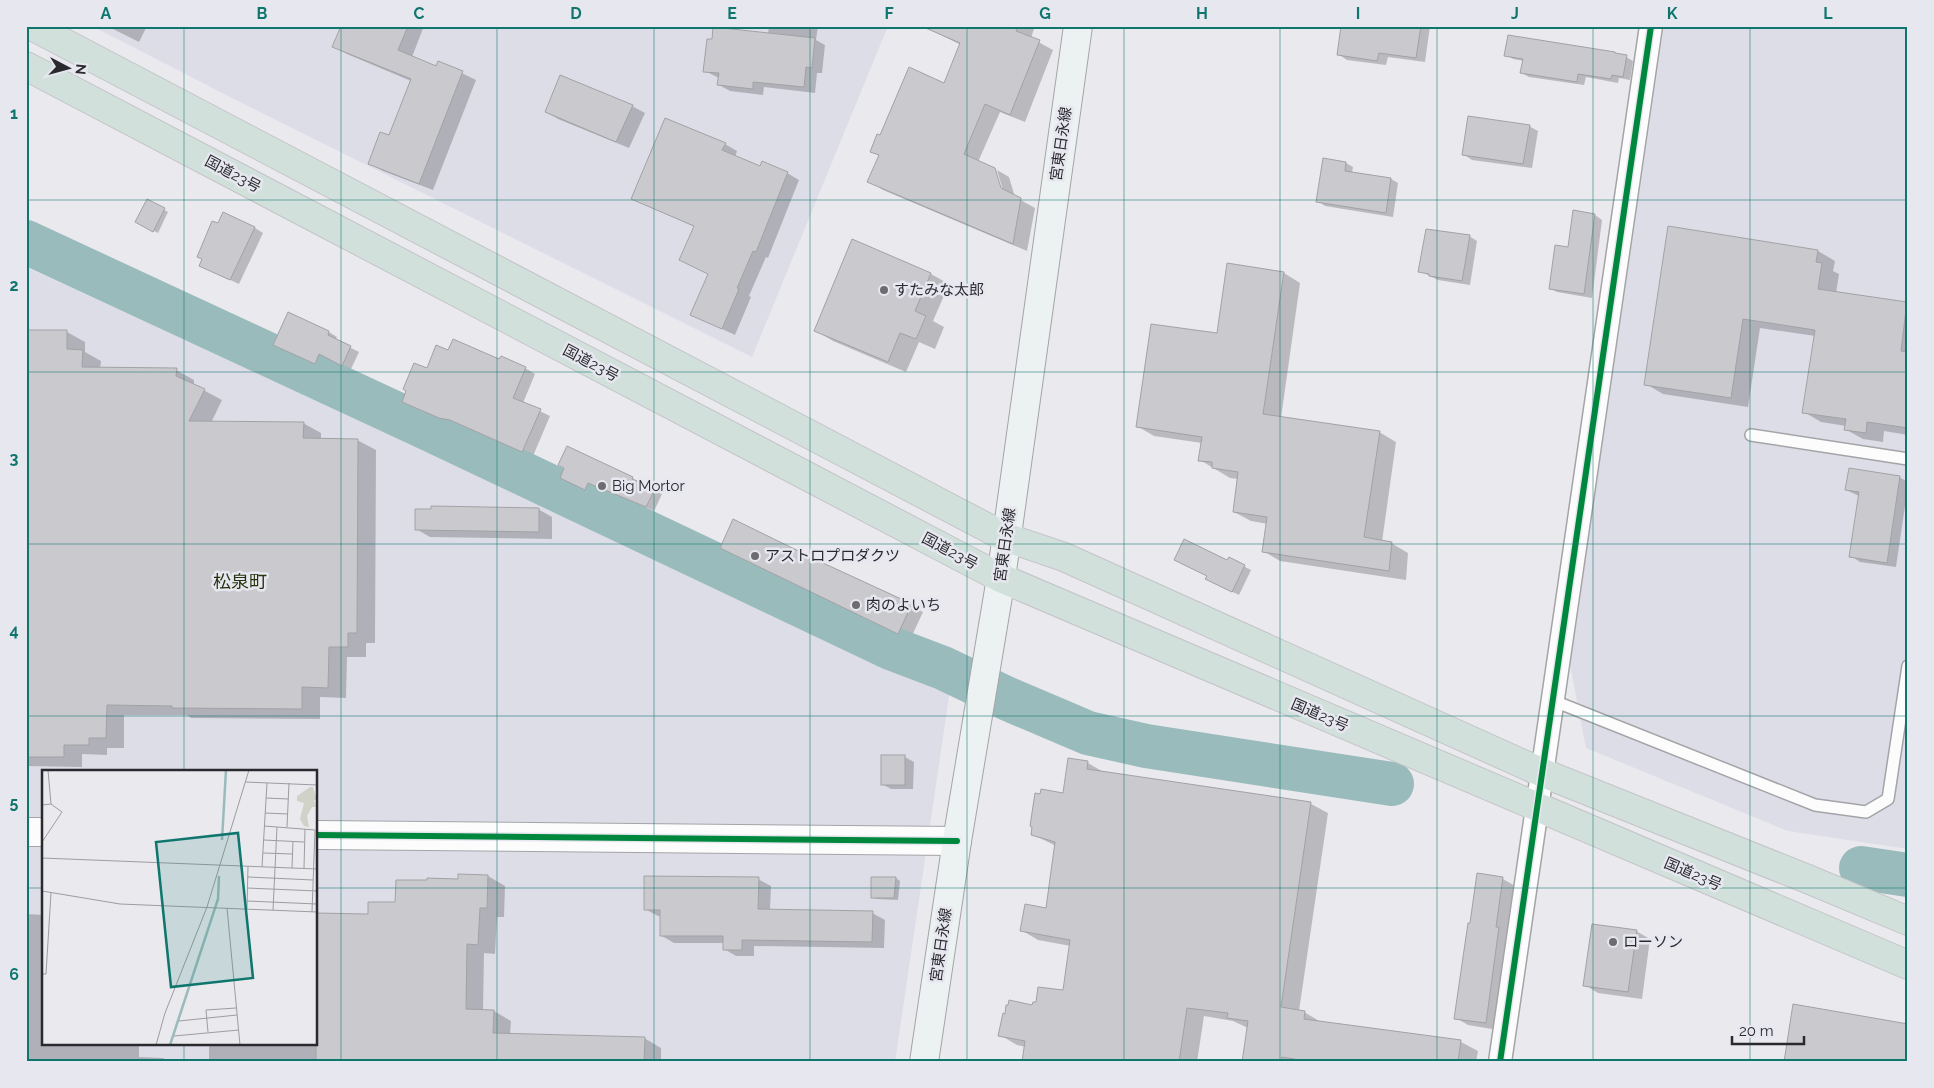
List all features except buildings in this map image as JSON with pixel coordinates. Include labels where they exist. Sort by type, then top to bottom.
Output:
[{"type":"highway","points":[[32,26],[1005,536],[1064,557],[1544,774],[1810,880],[1908,922]]},
{"type":"highway","name":"国道23号","points":[[26,66],[1001,578],[1908,965]]},
{"type":"main road","name":"宮東日永線","points":[[924,1062],[957,841],[1001,578],[1005,536],[1078,26]]},
{"type":"street","points":[[1500,1062],[1544,774],[1651,26]]},
{"type":"street","points":[[26,832],[42,832]]},
{"type":"street","points":[[318,835],[957,841]]},
{"type":"lane","points":[[1752,435],[1908,459]]},
{"type":"lane","points":[[1554,701],[1815,805],[1866,812],[1888,799],[1908,666]]},
{"type":"shaded area","points":[[92,26],[888,26],[752,357],[228,96]]},
{"type":"shaded area","points":[[1664,26],[1908,26],[1908,849],[1788,831],[1586,748],[1570,665]]},
{"type":"shaded area","points":[[26,267],[950,690],[895,1062],[26,1062]]},
{"type":"waterway","points":[[26,242],[429,429],[893,649],[943,668],[1008,699],[1088,733],[1146,746],[1392,784]]},
{"type":"waterway","points":[[1861,868],[1908,875]]},
{"type":"cycle path","points":[[1500,1062],[1651,26]]},
{"type":"cycle path","points":[[318,835],[957,841]]},
{"type":"place","name":"すたみな太郎","points":[[884,290]]},
{"type":"place","name":"Big Mortor","points":[[602,486]]},
{"type":"place","name":"アストロプロダクツ","points":[[755,556]]},
{"type":"place","name":"肉のよいち","points":[[856,605]]},
{"type":"place","name":"ローソン","points":[[1613,942]]},
{"type":"district","name":"松泉町","points":[[240,582]]}]
